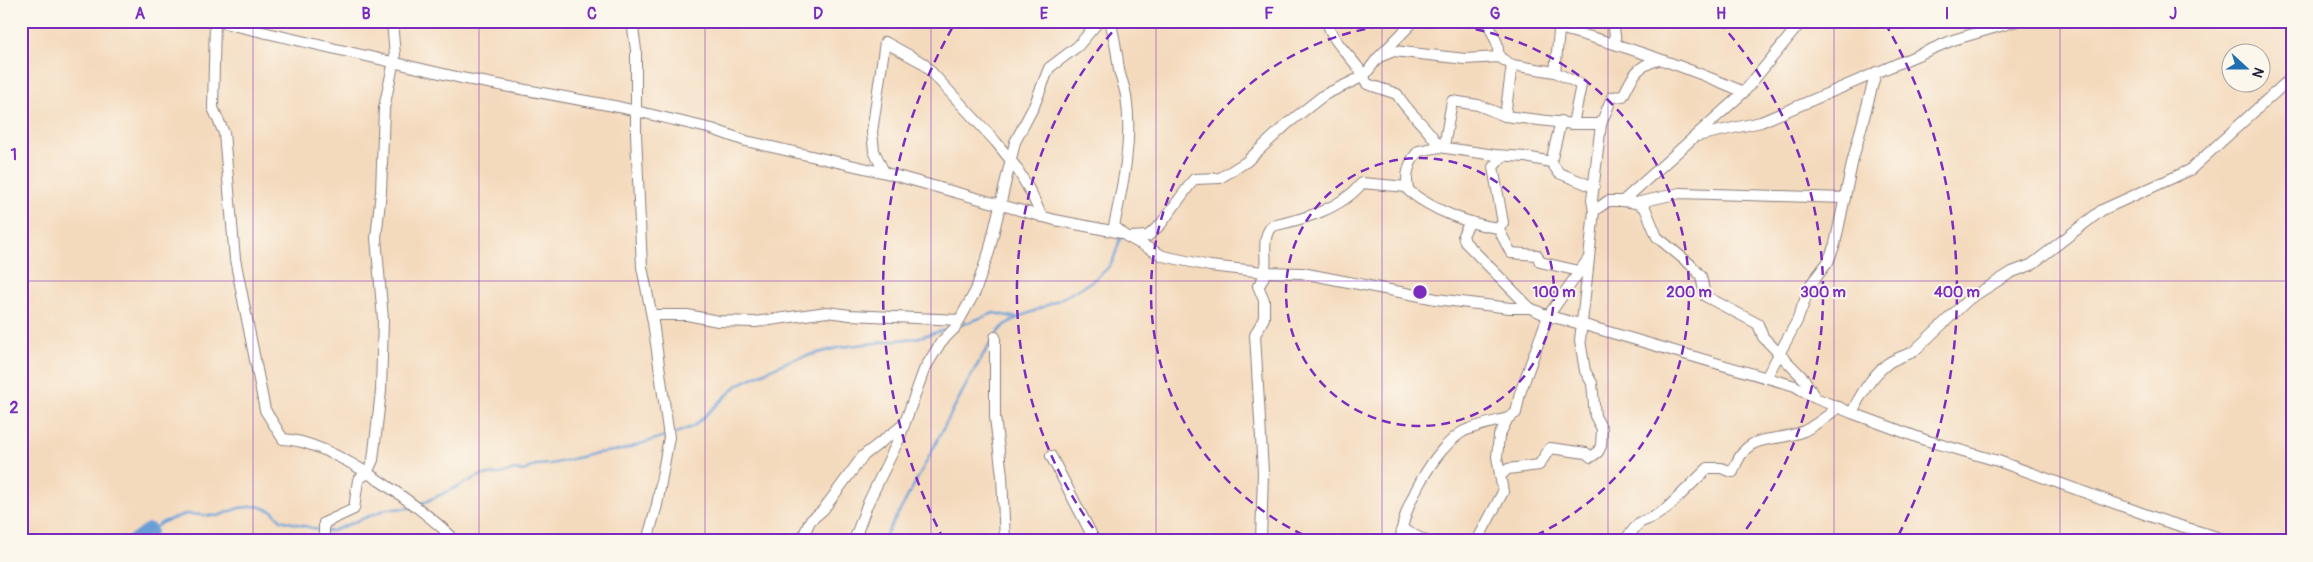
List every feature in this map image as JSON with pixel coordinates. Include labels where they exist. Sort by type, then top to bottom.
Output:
[{"type":"street","points":[[456,541],[443,528],[397,492],[367,473],[298,440],[283,439],[265,410],[235,259],[224,133],[213,108],[215,21],[461,78],[636,111],[712,129],[746,141],[884,172],[1042,217],[1126,235],[1148,236],[1160,224],[1194,179],[1220,178],[1246,162],[1287,124],[1324,95],[1364,76],[1377,59],[1414,21]]},
{"type":"street","points":[[324,541],[324,523],[354,509],[358,480],[367,473],[373,460],[381,391],[383,320],[376,238],[381,192],[384,108],[394,63],[392,21]]},
{"type":"street","points":[[632,21],[636,50],[636,134],[642,267],[652,315],[669,437],[657,505],[647,541]]},
{"type":"street","points":[[854,541],[867,506],[904,425],[924,370],[941,342],[955,328],[975,292],[989,252],[1015,142],[1034,106],[1049,68],[1078,46],[1099,21]]},
{"type":"street","points":[[1110,21],[1117,44],[1120,71],[1126,96],[1127,140],[1125,177],[1114,226],[1126,235],[1163,256],[1210,266],[1264,272],[1302,273],[1437,299],[1510,308],[1530,308]]},
{"type":"street","points":[[1327,21],[1337,43],[1364,76],[1367,84],[1397,94],[1404,106],[1441,147]]},
{"type":"street","points":[[1487,21],[1497,43],[1498,57]]},
{"type":"street","points":[[1616,44],[1614,28],[1617,21]]},
{"type":"street","points":[[1623,202],[1744,92],[1802,21]]},
{"type":"street","points":[[1696,136],[1761,122],[1953,40],[2017,21]]},
{"type":"street","points":[[1555,72],[1559,25],[1703,74],[1744,92]]},
{"type":"street","points":[[884,172],[874,151],[872,132],[885,42],[923,63],[996,142],[1031,192],[1042,217]]},
{"type":"street","points":[[1377,59],[1394,50],[1469,60],[1498,57],[1512,64],[1555,72],[1581,85],[1573,124]]},
{"type":"street","points":[[1501,475],[1508,468],[1539,465],[1550,448],[1586,453],[1591,457],[1595,455],[1601,446],[1602,429],[1595,416],[1592,383],[1585,371],[1581,354],[1581,324],[1594,211],[1592,200],[1601,124],[1613,96],[1622,96],[1636,71],[1644,64],[1658,60]]},
{"type":"street","points":[[1505,116],[1512,64]]},
{"type":"street","points":[[1766,378],[1797,321],[1811,284],[1830,258],[1876,72]]},
{"type":"street","points":[[1852,413],[1858,399],[1885,366],[1903,354],[1912,352],[1969,299],[2012,272],[2031,265],[2102,210],[2190,170],[2292,77]]},
{"type":"street","points":[[1441,147],[1452,100],[1478,105],[1505,116],[1561,121],[1573,124],[1601,124]]},
{"type":"street","points":[[1561,121],[1552,162],[1559,172],[1594,187]]},
{"type":"street","points":[[1498,228],[1470,222],[1419,199],[1408,191],[1411,161],[1416,152],[1441,147],[1552,162]]},
{"type":"street","points":[[1498,228],[1503,222],[1493,167],[1503,156]]},
{"type":"street","points":[[1261,541],[1263,472],[1255,335],[1264,318],[1264,300],[1258,288],[1263,280],[1269,229],[1272,226],[1298,220],[1344,201],[1362,183],[1407,187]]},
{"type":"street","points":[[1594,211],[1608,201],[1636,203],[1680,193],[1845,198]]},
{"type":"street","points":[[1636,203],[1647,211],[1659,239],[1700,276],[1704,296],[1758,324],[1763,337],[1804,379],[1815,398]]},
{"type":"street","points":[[1470,222],[1463,235],[1465,242],[1530,308],[1548,316],[1798,386],[1815,398],[1925,440],[1998,461],[2161,520],[2230,541]]},
{"type":"street","points":[[1498,228],[1511,253],[1537,255],[1540,262],[1579,270]]},
{"type":"street","points":[[1401,541],[1403,519],[1422,479],[1452,441],[1465,431],[1516,414],[1520,394],[1548,316],[1589,258]]},
{"type":"street","points":[[652,315],[687,315],[718,321],[755,322],[827,312],[850,315],[959,320]]},
{"type":"street","points":[[995,337],[995,417],[1002,476],[1005,541]]},
{"type":"street","points":[[1624,541],[1638,523],[1655,516],[1666,508],[1708,468],[1721,468],[1733,472],[1738,457],[1752,443],[1804,431],[1839,407]]},
{"type":"street","points":[[1477,541],[1503,492],[1497,446],[1499,436],[1508,418]]},
{"type":"street","points":[[801,541],[810,521],[823,510],[863,456],[904,425]]},
{"type":"street","points":[[1050,456],[1095,541]]},
{"type":"street","points":[[21,497],[24,499],[21,503]]},
{"type":"street","points":[[1402,529],[1426,541]]},
{"type":"waterway","points":[[996,335],[999,330],[1013,320],[1065,297],[1107,269],[1115,256],[1121,236]]},
{"type":"waterway","points":[[961,325],[994,313],[1018,318]]},
{"type":"waterway","points":[[671,435],[694,426],[739,384],[791,360],[841,347],[916,338],[948,329]]},
{"type":"waterway","points":[[885,541],[886,534],[991,342]]},
{"type":"waterway","points":[[419,505],[482,475],[500,474],[512,470],[523,471],[536,465],[551,464],[597,453],[622,450],[665,436]]},
{"type":"waterway","points":[[149,531],[163,522],[186,514],[218,516],[239,508],[257,506],[272,511],[281,520],[320,530]]},
{"type":"waterway","points":[[326,531],[332,531],[387,509],[411,508]]},
{"type":"waterway","points":[[135,541],[149,531]]}]
